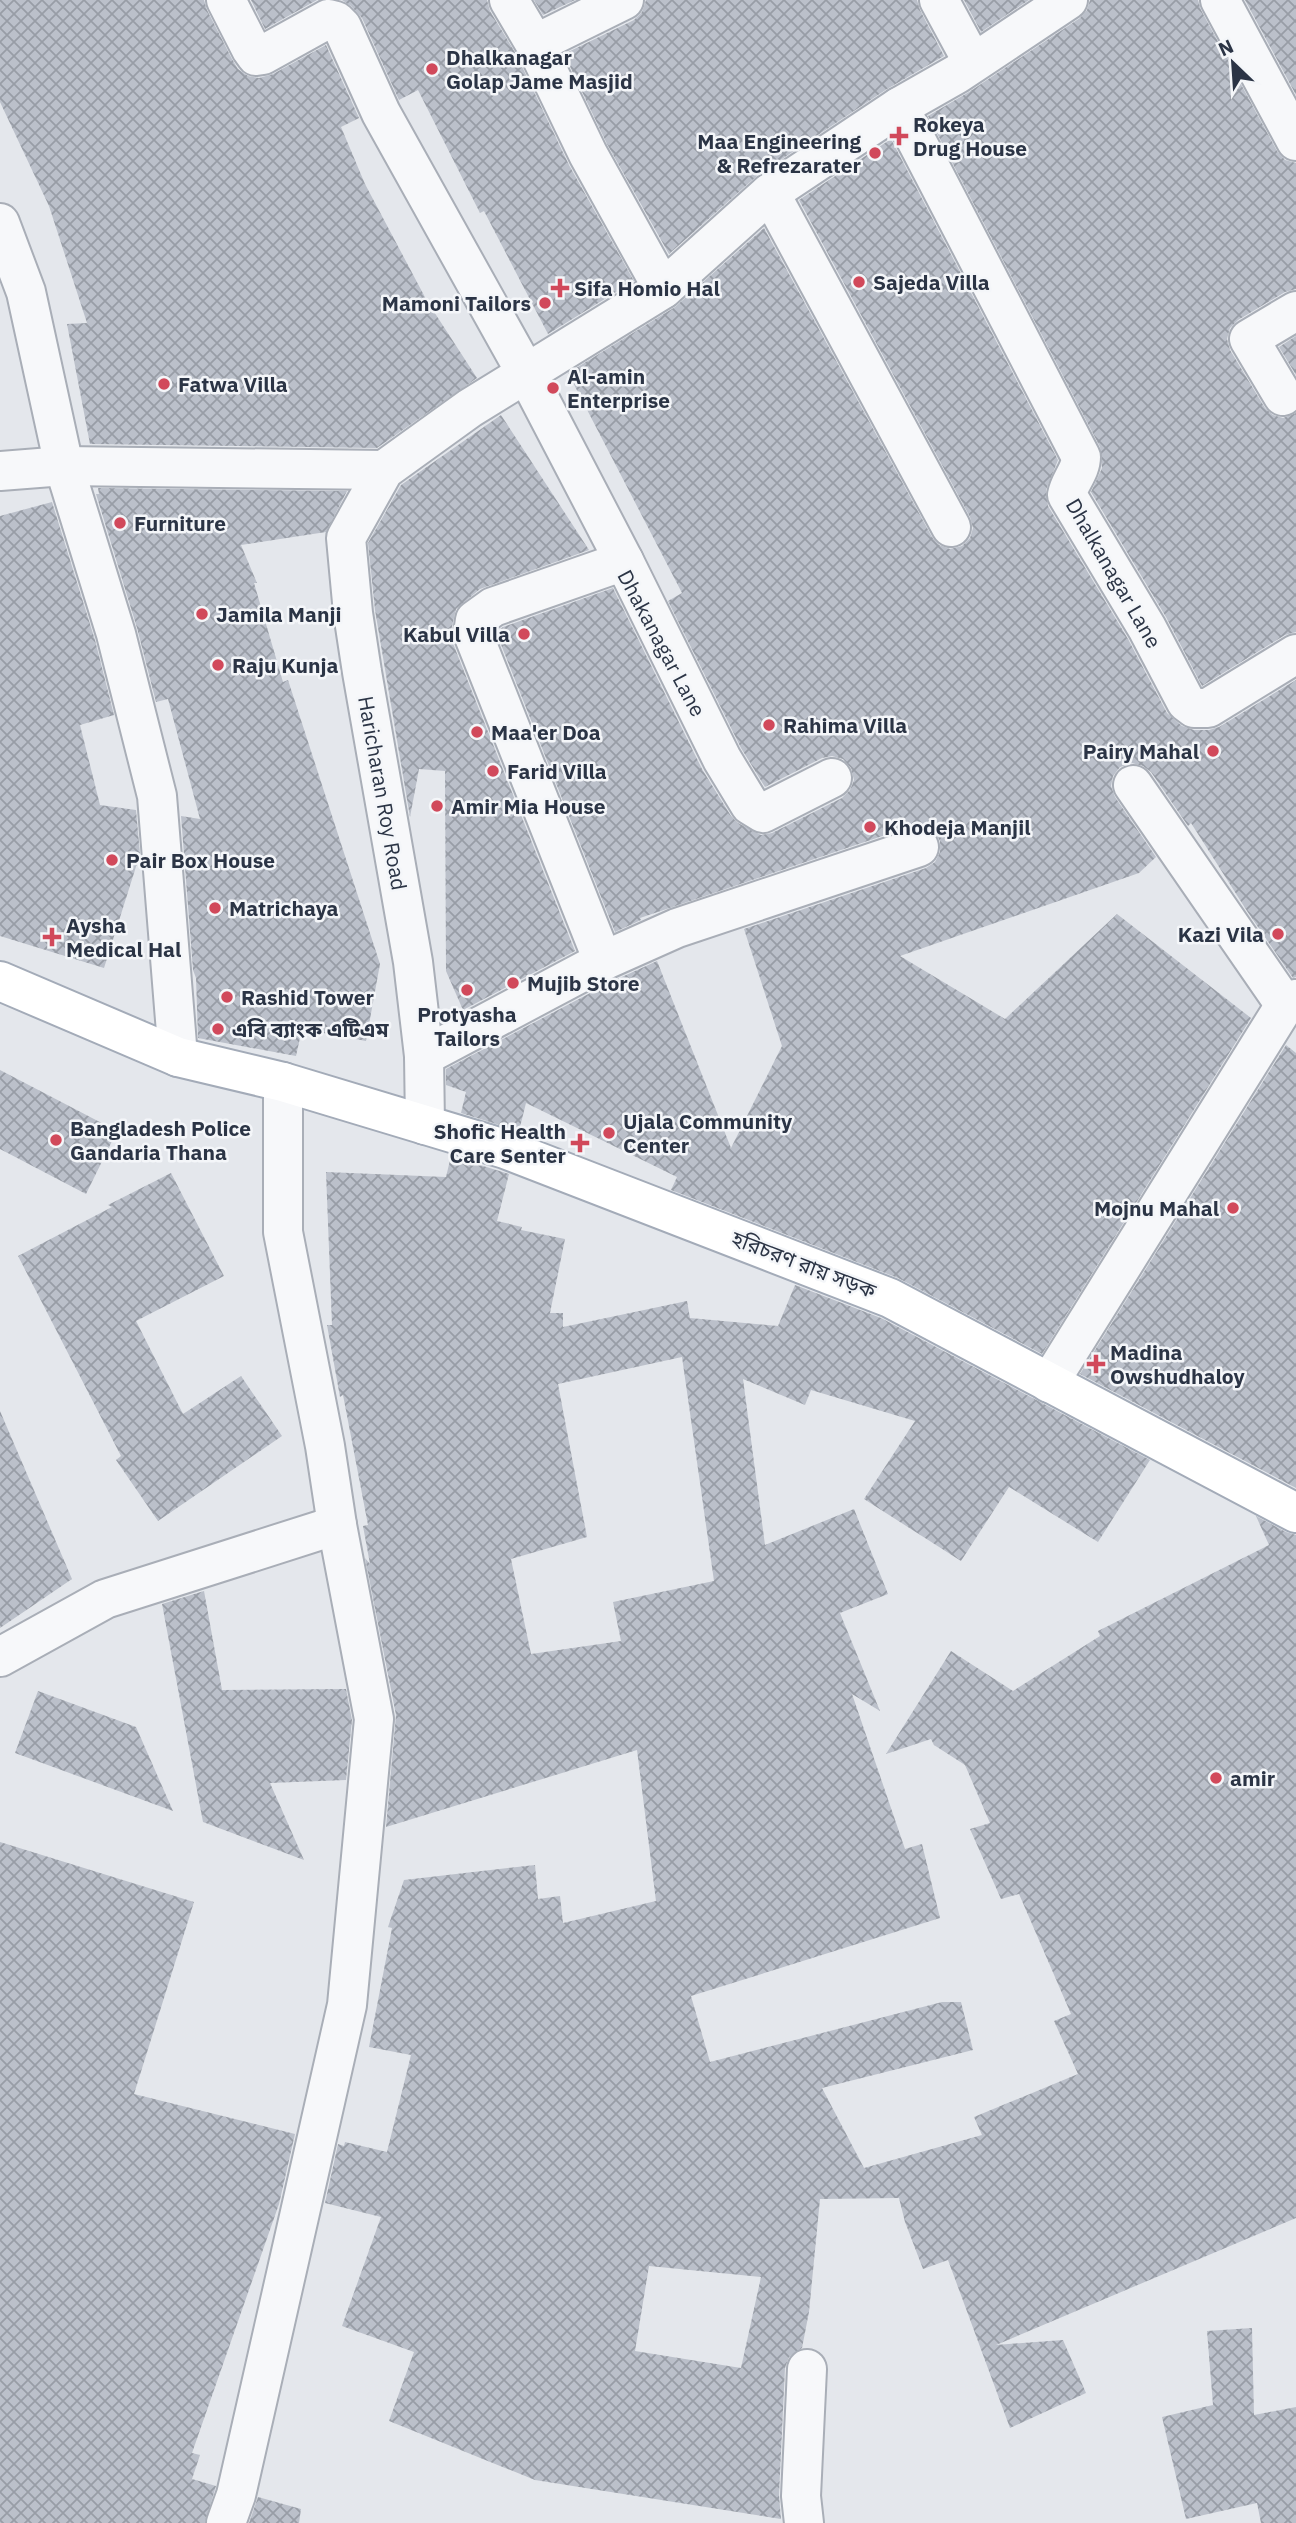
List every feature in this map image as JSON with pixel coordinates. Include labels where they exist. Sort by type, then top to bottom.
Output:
[{"type":"main road","name":"হরিচরণ রায় সড়ক","points":[[0,981],[178,1057],[283,1082],[505,1149],[890,1298],[1296,1513]]},
{"type":"street","points":[[226,0],[256,56],[328,19],[336,21],[342,27],[382,113],[526,373],[624,562]]},
{"type":"street","points":[[509,0],[535,44],[588,154],[663,289]]},
{"type":"street","points":[[535,44],[624,0]]},
{"type":"street","points":[[939,0],[972,61]]},
{"type":"street","points":[[0,471],[64,466],[384,470],[470,408],[663,289],[770,193],[1068,0]]},
{"type":"street","points":[[1220,0],[1296,141]]},
{"type":"street","name":"Dhalkanagar Lane","points":[[899,107],[1081,457],[1067,495],[1147,628],[1186,702],[1194,708],[1208,708],[1296,654]]},
{"type":"street","points":[[770,193],[951,527]]},
{"type":"street","points":[[0,223],[26,292],[64,466],[116,634],[157,796],[178,1057]]},
{"type":"street","points":[[1283,397],[1249,339],[1296,311]]},
{"type":"street","name":"Haricharan Roy Road","points":[[384,470],[346,538],[362,672],[413,962],[424,1056],[425,1125]]},
{"type":"street","name":"Dhakanagar Lane","points":[[603,961],[473,634],[475,620],[493,607],[624,562],[722,759],[750,805],[764,813],[832,778]]},
{"type":"street","points":[[1049,1383],[1290,1002],[1133,785]]},
{"type":"street","points":[[424,1056],[603,961],[677,928],[919,847]]},
{"type":"street","points":[[226,2523],[236,2495],[347,2005],[374,1719],[283,1232],[283,1082]]},
{"type":"street","points":[[0,1657],[105,1599],[337,1525]]},
{"type":"street","points":[[804,2523],[801,2496],[807,2369]]},
{"type":"building","points":[[0,0],[204,0],[238,69],[248,76],[259,78],[273,74],[326,45],[359,118],[341,127],[365,184],[427,301],[477,378],[377,448],[90,444],[67,324],[87,323],[49,206],[0,102]]},
{"type":"building","points":[[251,0],[317,0],[265,29]]},
{"type":"building","points":[[342,0],[487,0],[490,11],[516,54],[569,165],[634,281],[548,334],[484,211],[480,213],[418,90],[399,100],[362,18]]},
{"type":"building","points":[[534,0],[575,0],[543,15]]},
{"type":"building","points":[[646,0],[917,0],[944,56],[887,89],[758,175],[669,254],[607,144],[564,54],[634,20],[642,12]]},
{"type":"building","points":[[964,0],[1029,0],[981,32]]},
{"type":"building","points":[[1090,0],[1198,0],[1277,151],[1285,160],[1296,163],[1296,289],[1285,292],[1238,320],[1230,328],[1227,339],[1230,350],[1265,408],[1273,415],[1283,418],[1296,413],[1296,632],[1285,635],[1202,686],[1166,617],[1091,492],[1102,468],[1100,447],[928,116],[1080,18],[1087,10]]},
{"type":"building","points":[[1245,0],[1296,0],[1296,95]]},
{"type":"building","points":[[891,139],[1058,460],[1046,490],[1048,506],[1128,639],[1167,713],[1182,726],[1194,730],[1209,730],[1219,727],[1296,680],[1296,977],[1293,978],[1247,911],[1191,823],[1188,826],[1151,772],[1132,763],[1120,767],[1113,776],[1111,786],[1115,797],[1156,857],[1139,873],[900,956],[1005,1019],[1117,914],[1251,1018],[1042,1354],[898,1278],[671,1190],[677,1177],[526,1103],[519,1131],[461,1113],[466,1092],[446,1085],[446,1069],[613,981],[657,961],[731,1148],[782,1046],[744,929],[926,868],[935,862],[940,852],[940,841],[934,831],[924,826],[912,826],[640,918],[641,920],[615,932],[496,632],[503,627],[613,588],[702,769],[738,823],[761,835],[772,833],[842,798],[850,790],[854,780],[851,768],[843,759],[832,756],[822,758],[765,787],[741,748],[668,601],[682,593],[568,373],[675,307],[764,228],[932,537],[939,545],[950,549],[962,546],[970,538],[973,528],[970,517],[799,200]]},
{"type":"building","points":[[1296,336],[1296,375],[1279,347]]},
{"type":"building","points":[[501,415],[589,550],[480,589],[456,609],[451,631],[452,641],[575,951],[463,1010],[446,971],[445,771],[419,769],[410,817],[375,610],[368,543],[401,485]]},
{"type":"building","points":[[98,488],[347,491],[326,532],[241,545],[257,583],[254,583],[283,682],[288,680],[380,964],[366,1041],[302,1029],[296,1056],[198,1038],[196,978],[193,970],[181,816],[200,819],[168,699],[156,702],[137,628],[96,494],[99,494]]},
{"type":"building","points":[[52,502],[95,640],[114,715],[80,725],[100,805],[136,810],[140,854],[104,968],[0,936],[0,516]]},
{"type":"building","points":[[1286,1045],[1296,1053],[1296,1488],[1080,1374]]},
{"type":"building","name":"Bangladesh Police Gandaria Thana","points":[[0,1070],[117,1131],[86,1194],[0,1149]]},
{"type":"building","points":[[451,1156],[509,1174],[497,1221],[522,1227],[521,1230],[565,1239],[550,1313],[563,1313],[563,1327],[687,1301],[690,1318],[778,1326],[795,1285],[881,1318],[1150,1460],[1098,1542],[1009,1487],[961,1561],[864,1499],[915,1421],[811,1390],[805,1405],[743,1379],[765,1545],[854,1509],[888,1594],[840,1613],[880,1711],[852,1694],[905,1849],[922,1844],[940,1918],[691,1996],[710,2062],[942,2002],[961,2002],[973,2050],[822,2088],[864,2168],[982,2135],[974,2117],[1078,2074],[1054,2021],[1071,2014],[1019,1894],[1001,1899],[970,1829],[990,1823],[965,1765],[934,1745],[931,1739],[886,1754],[951,1651],[1013,1691],[1100,1636],[1098,1631],[1269,1545],[1256,1516],[1296,1535],[1296,2218],[996,2345],[1063,2340],[1086,2393],[1010,2428],[948,2260],[923,2269],[899,2198],[820,2199],[809,2312],[802,2348],[789,2357],[785,2368],[779,2495],[781,2519],[535,2480],[389,2421],[414,2352],[342,2326],[381,2217],[325,2203],[338,2144],[344,2146],[345,2142],[387,2152],[411,2055],[369,2047],[392,1928],[388,1927],[404,1880],[535,1865],[538,1899],[560,1896],[563,1923],[656,1901],[637,1750],[386,1827],[396,1715],[365,1558],[370,1564],[363,1526],[368,1525],[327,1325],[332,1325],[326,1172],[446,1177]],"holes":[[[682,1357],[714,1581],[613,1602],[621,1641],[531,1654],[511,1559],[587,1537],[558,1384]],[[649,2266],[761,2277],[741,2368],[635,2351]]]},
{"type":"building","points":[[171,1173],[224,1276],[136,1321],[183,1414],[241,1376],[282,1436],[158,1521],[116,1460],[121,1456],[18,1256]]},
{"type":"building","points":[[0,1411],[72,1579],[0,1628]]},
{"type":"building","points":[[204,1591],[222,1690],[346,1689],[352,1720],[346,1780],[270,1783],[304,1860],[203,1822],[162,1604]]},
{"type":"building","points":[[38,1691],[136,1727],[173,1811],[15,1753]]},
{"type":"building","points":[[0,1842],[194,1902],[134,2094],[295,2134],[279,2204],[192,2453],[200,2455],[192,2479],[216,2486],[205,2523],[0,2523]]},
{"type":"building","points":[[1252,2328],[1254,2415],[1296,2407],[1296,2523],[1261,2523],[1257,2503],[1186,2519],[1162,2417],[1213,2405],[1207,2331]]},
{"type":"building","points":[[258,2497],[301,2509],[299,2523],[249,2523]]},
{"type":"place","name":"Dhalkanagar Golap Jame Masjid","points":[[432,69]]},
{"type":"place","name":"Rokeya Drug House","points":[[899,136]]},
{"type":"place","name":"Maa Engineering & Refrezarater","points":[[875,153]]},
{"type":"place","name":"Sajeda Villa","points":[[859,282]]},
{"type":"place","name":"Sifa Homio Hal","points":[[560,288]]},
{"type":"place","name":"Mamoni Tailors","points":[[545,303]]},
{"type":"place","name":"Fatwa Villa","points":[[164,384]]},
{"type":"place","name":"Al-amin Enterprise","points":[[553,388]]},
{"type":"place","name":"Furniture","points":[[120,523]]},
{"type":"place","name":"Jamila Manji","points":[[202,614]]},
{"type":"place","name":"Kabul Villa","points":[[524,634]]},
{"type":"place","name":"Raju Kunja","points":[[218,665]]},
{"type":"place","name":"Rahima Villa","points":[[769,725]]},
{"type":"place","name":"Maa'er Doa","points":[[477,732]]},
{"type":"place","name":"Pairy Mahal","points":[[1213,751]]},
{"type":"place","name":"Farid Villa","points":[[493,771]]},
{"type":"place","name":"Amir Mia House","points":[[437,806]]},
{"type":"place","name":"Khodeja Manjil","points":[[870,827]]},
{"type":"place","name":"Pair Box House","points":[[112,860]]},
{"type":"place","name":"Matrichaya","points":[[215,908]]},
{"type":"place","name":"Kazi Vila","points":[[1278,934]]},
{"type":"place","name":"Aysha Medical Hal","points":[[52,937]]},
{"type":"place","name":"Mujib Store","points":[[513,983]]},
{"type":"place","name":"Protyasha Tailors","points":[[467,990]]},
{"type":"place","name":"Rashid Tower","points":[[227,997]]},
{"type":"place","name":"এবি ব্যাংক এটিএম","points":[[218,1029]]},
{"type":"place","name":"Ujala Community Center","points":[[609,1133]]},
{"type":"place","name":"Bangladesh Police Gandaria Thana","points":[[56,1140]]},
{"type":"place","name":"Shofic Health Care Senter","points":[[580,1143]]},
{"type":"place","name":"Mojnu Mahal","points":[[1233,1208]]},
{"type":"place","name":"Madina Owshudhaloy","points":[[1096,1364]]},
{"type":"place","name":"amir","points":[[1216,1778]]}]
